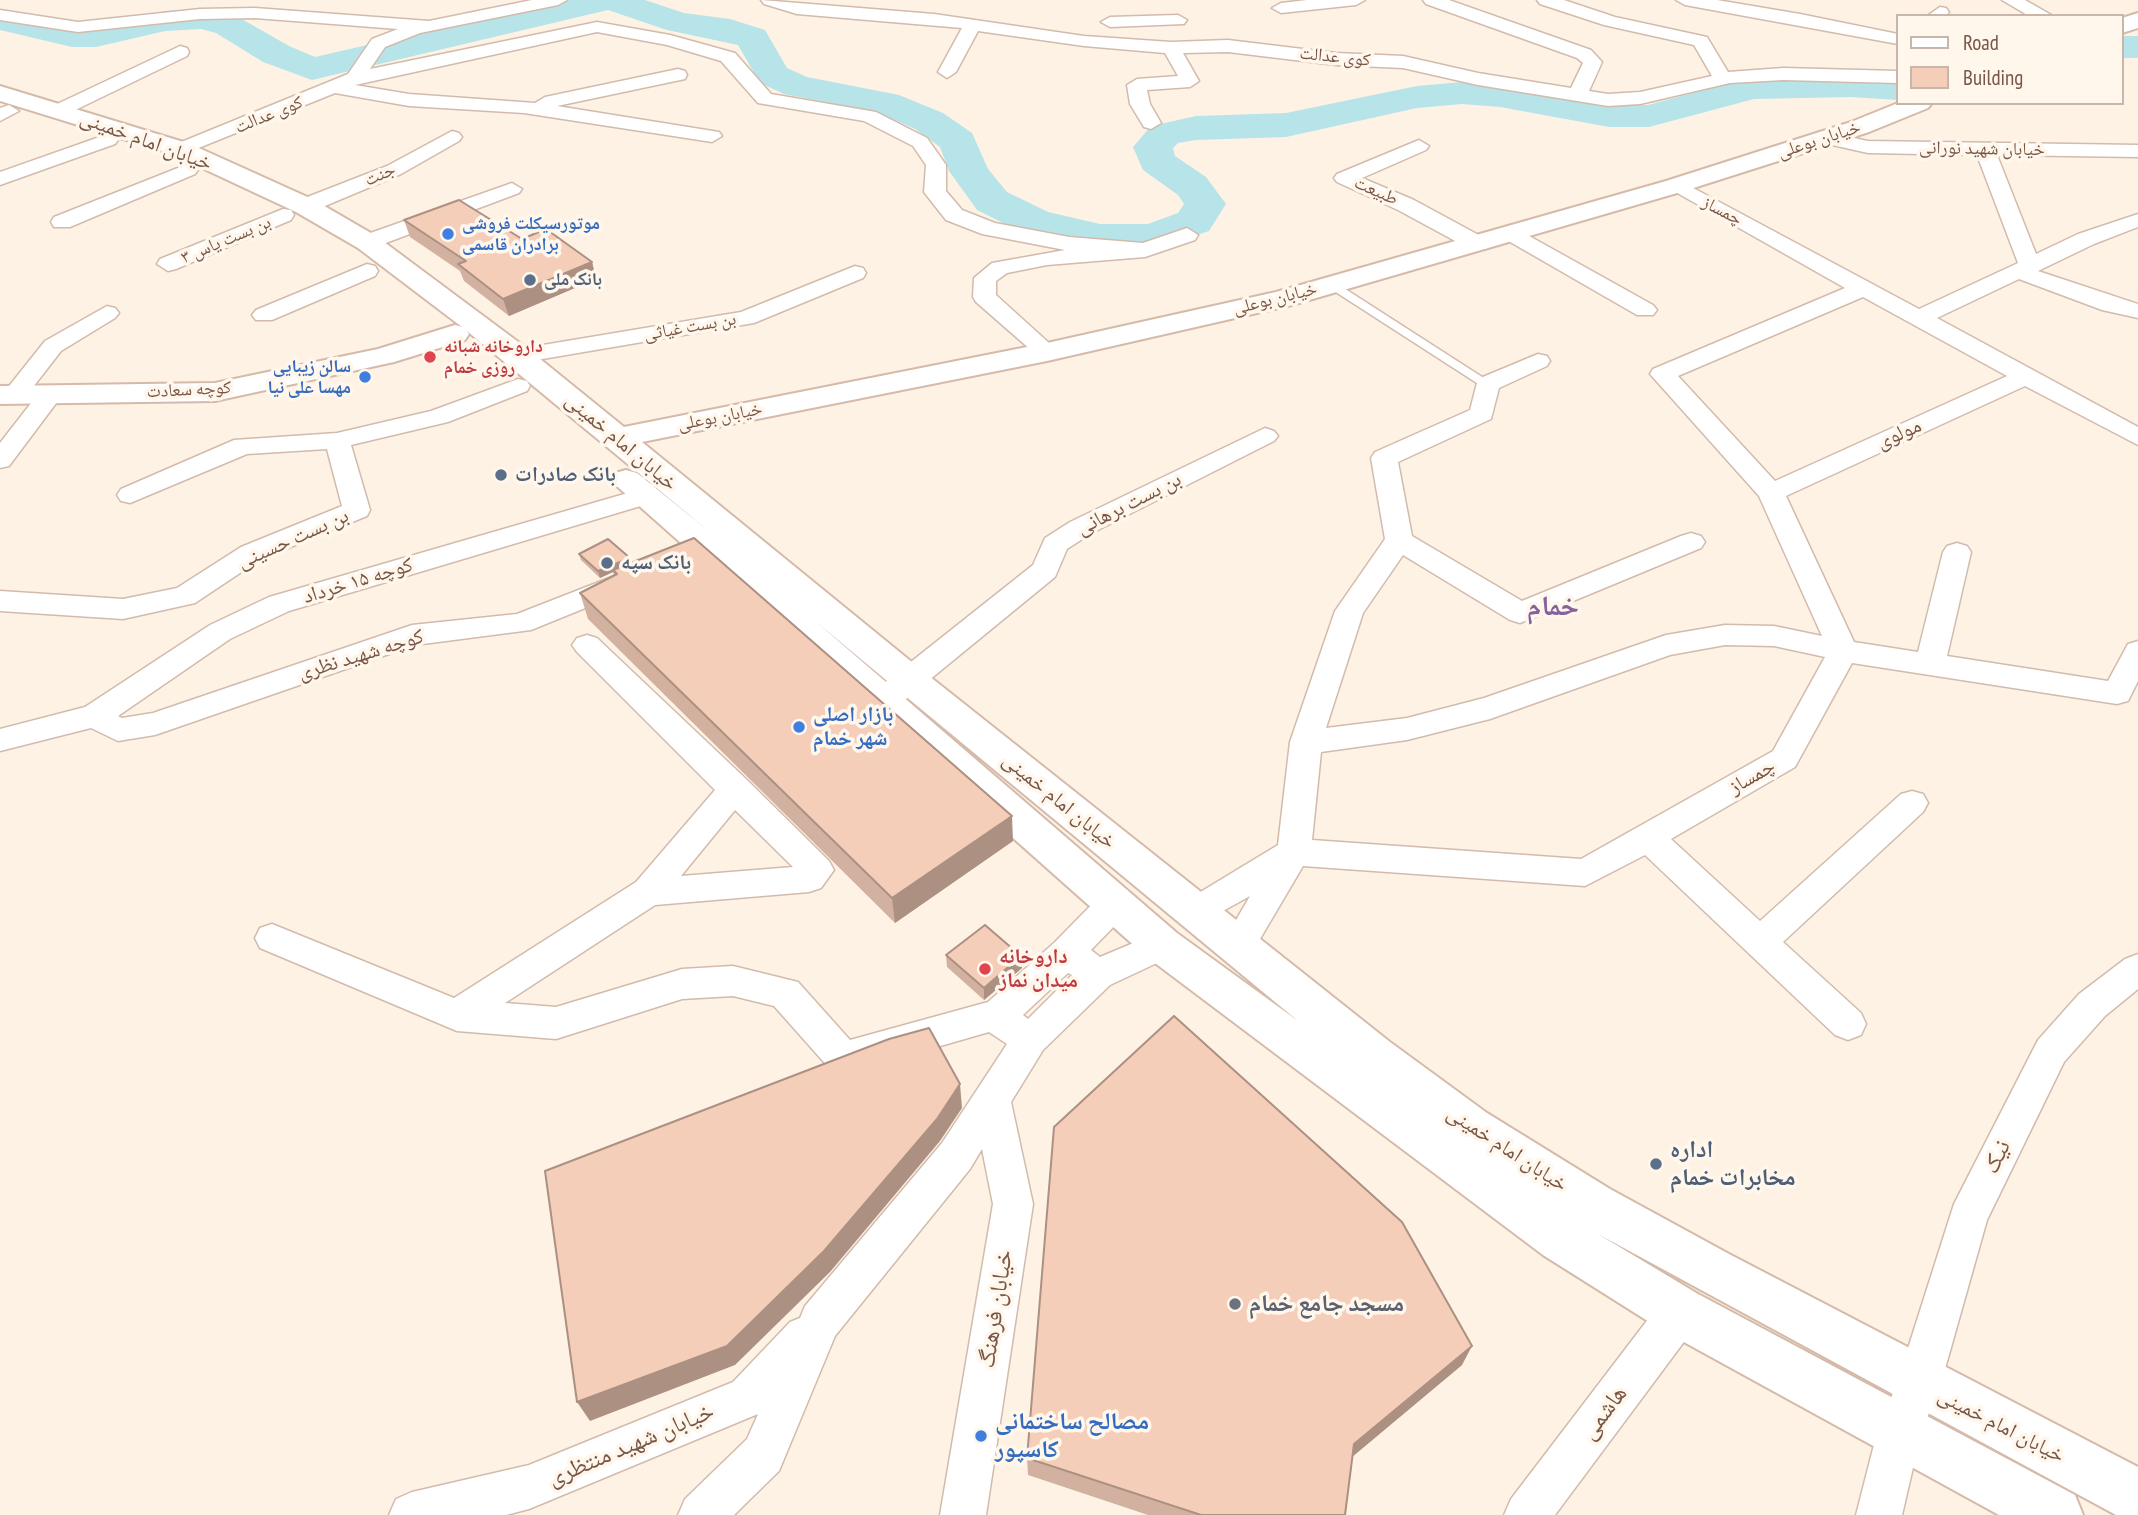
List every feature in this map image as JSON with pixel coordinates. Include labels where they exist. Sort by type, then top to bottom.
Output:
[{"type":"main road","name":"خیابان امام خمینی","points":[[2,106],[60,110],[184,160],[367,242],[519,356],[615,438],[897,691],[1115,903],[1162,945],[1560,1238],[1680,1312],[1899,1433],[2055,1515]]},
{"type":"main road","name":"خیابان امام خمینی","points":[[2,106],[108,140],[184,160]]},
{"type":"main road","name":"خیابان بوعلی","points":[[615,438],[1047,352],[1332,285],[1675,186],[1826,138],[1909,108]]},
{"type":"main road","name":"خیابان امام خمینی","points":[[294,210],[368,271],[455,334],[518,386],[645,496],[696,552],[897,691],[1150,875],[1374,1056],[1470,1128],[1593,1205],[1919,1383],[2138,1497]]},
{"type":"main road","name":"کوچه سعادت","points":[[7,395],[215,392],[384,356],[455,334]]},
{"type":"main road","points":[[1115,903],[1150,875]]},
{"type":"street","points":[[290,16],[310,0]]},
{"type":"street","points":[[355,78],[378,43],[428,26],[558,0]]},
{"type":"street","name":"کوی عدالت","points":[[770,0],[797,9],[983,22],[1148,46],[1228,46],[1336,59],[1403,62],[1478,79],[1608,100],[1640,98],[1723,79],[1783,74],[1896,77]]},
{"type":"street","points":[[1282,8],[1356,0]]},
{"type":"street","points":[[1432,0],[1584,54],[1593,62],[1578,95]]},
{"type":"street","points":[[1546,0],[1610,21],[1701,41],[1723,79]]},
{"type":"street","points":[[1685,0],[1896,39]]},
{"type":"street","points":[[1800,19],[1808,0]]},
{"type":"street","points":[[2011,0],[2039,14]]},
{"type":"street","points":[[0,15],[78,27],[200,14],[290,16],[428,26]]},
{"type":"street","points":[[1110,23],[1178,20]]},
{"type":"street","points":[[1144,21],[1148,46]]},
{"type":"street","points":[[947,72],[983,22]]},
{"type":"street","name":"کوی عدالت","points":[[62,222],[355,78],[597,27],[670,40],[728,57],[765,99],[869,116],[920,142],[936,165],[935,192],[954,215],[990,229],[1069,244],[1145,250]]},
{"type":"street","points":[[1151,123],[1140,104],[1137,85],[1190,81],[1171,48]]},
{"type":"street","points":[[60,110],[180,52]]},
{"type":"street","points":[[524,107],[678,75]]},
{"type":"street","points":[[337,87],[409,100],[524,107],[712,136]]},
{"type":"street","name":"جنت","points":[[294,210],[394,170],[452,137]]},
{"type":"street","name":"خیابان شهید نورانی","points":[[1826,138],[1868,147],[2128,151]]},
{"type":"street","points":[[0,180],[108,140]]},
{"type":"street","name":"طبيعت","points":[[1419,146],[1345,178],[1406,205],[1478,244]]},
{"type":"street","points":[[1985,149],[2023,268],[2110,305],[2138,311]]},
{"type":"street","points":[[2128,151],[2138,164]]},
{"type":"street","name":"چمساز","points":[[1675,186],[2138,437]]},
{"type":"street","points":[[367,242],[512,189]]},
{"type":"street","name":"بن بست یاس ۳","points":[[168,264],[294,210]]},
{"type":"street","points":[[1919,318],[2086,239],[2138,220]]},
{"type":"street","points":[[1513,234],[1645,310]]},
{"type":"street","points":[[1047,352],[984,297],[985,278],[1000,268],[1047,258],[1145,250],[1187,235]]},
{"type":"street","points":[[264,315],[368,271]]},
{"type":"street","name":"بن بست غیاثی","points":[[519,356],[746,317],[855,273]]},
{"type":"street","points":[[1843,651],[1771,493],[1662,374],[1864,288]]},
{"type":"street","points":[[7,395],[53,346],[107,313]]},
{"type":"street","points":[[1238,946],[1293,852],[1306,742],[1349,611],[1399,540],[1384,457],[1482,414],[1487,384],[1538,361]]},
{"type":"street","name":"مولوی","points":[[1771,493],[2026,376]]},
{"type":"street","points":[[130,495],[243,446],[337,441],[439,417],[518,386]]},
{"type":"street","points":[[0,460],[51,394]]},
{"type":"street","name":"بن بست برهانی","points":[[897,691],[1045,570],[1055,544],[1080,528],[1265,436]]},
{"type":"street","name":"بن بست حسینی","points":[[0,601],[123,609],[186,596],[251,553],[357,510],[337,441]]},
{"type":"street","name":"کوچه ۱۵ خرداد","points":[[0,740],[95,716],[220,632],[279,604],[645,496]]},
{"type":"street","points":[[1399,540],[1520,613],[1691,542]]},
{"type":"street","points":[[1930,664],[1957,552]]},
{"type":"street","name":"کوچه شهید نظری","points":[[95,716],[118,730],[155,724],[412,635],[521,623],[646,572]]},
{"type":"street","points":[[1306,742],[1407,729],[1478,711],[1666,645],[1725,635],[1774,636],[1843,651],[2127,697],[2138,651]]},
{"type":"street","points":[[586,645],[817,870],[815,876],[809,879],[648,892]]},
{"type":"street","name":"چمساز","points":[[1293,852],[1585,873],[1784,759],[1843,651]]},
{"type":"street","points":[[457,1015],[648,892],[735,789]]},
{"type":"street","points":[[1760,942],[1912,803]]},
{"type":"street","points":[[1647,837],[1848,1024]]},
{"type":"street","points":[[1196,912],[1293,852]]},
{"type":"street","points":[[272,938],[457,1015],[556,1023],[682,984],[733,981],[785,993],[843,1058],[999,1014],[1068,951],[1115,903]]},
{"type":"street","points":[[701,1515],[762,1455],[820,1321],[957,1156],[1030,1039],[1097,974],[1162,945]]},
{"type":"street","points":[[1068,951],[1097,974]]},
{"type":"street","name":"نیک","points":[[1879,1515],[1899,1433],[1919,1383],[1968,1217],[2045,1062],[2092,1005],[2138,969]]},
{"type":"street","points":[[999,1014],[1002,1021],[1030,1039]]},
{"type":"street","name":"خیابان فرهنگ","points":[[963,1515],[1013,1204],[992,1103]]},
{"type":"street","name":"هاشمی","points":[[1527,1515],[1680,1312]]},
{"type":"street","name":"خیابان شهید منتظری","points":[[412,1515],[529,1488],[748,1397],[820,1321]]},
{"type":"lane","points":[[1332,285],[1487,384]]},
{"type":"building","points":[[459,200],[522,239],[546,229],[592,262],[503,299],[458,264],[466,261],[404,220]]},
{"type":"building","name":"بازار اصلی شهر خمام","points":[[694,538],[1012,816],[892,898],[580,593],[617,574],[613,570]]},
{"type":"building","points":[[608,539],[630,558],[598,571],[579,554]]},
{"type":"building","name":"داروخانه میدان نماز","points":[[985,925],[1021,956],[984,988],[946,955]]},
{"type":"building","name":"مسجد جامع خمام","points":[[1174,1016],[1402,1222],[1472,1346],[1354,1444],[1345,1515],[1201,1515],[1027,1458],[1054,1127]]},
{"type":"building","points":[[929,1028],[960,1084],[937,1119],[824,1251],[727,1346],[577,1402],[545,1171],[889,1039]]},
{"type":"waterway","points":[[0,20],[72,36],[96,36],[165,21],[201,19],[228,25],[276,54],[312,69],[607,0]]},
{"type":"waterway","points":[[612,0],[679,23],[730,30],[752,38],[773,75],[797,86],[886,103],[929,121],[958,141],[969,171],[992,201],[1034,222],[1100,237],[1152,237],[1194,222],[1205,204],[1192,186],[1157,162],[1153,147],[1165,134],[1196,128],[1286,125],[1417,97],[1462,93],[1500,96],[1609,116],[1649,116],[1753,88],[1851,86],[1896,89]]},
{"type":"waterway","points":[[2124,47],[2138,47]]},
{"type":"place","name":"موتورسیکلت فروشی برادران قاسمی","points":[[448,234]]},
{"type":"place","name":"بانک ملی","points":[[530,280]]},
{"type":"place","name":"داروخانه شبانه روزی خمام","points":[[430,357]]},
{"type":"place","name":"سالن زیبایی مهسا علی نیا","points":[[365,377]]},
{"type":"place","name":"بانک صادرات","points":[[501,475]]},
{"type":"place","name":"بانک سپه","points":[[607,563]]},
{"type":"place","name":"بازار اصلی شهر خمام","points":[[799,727]]},
{"type":"place","name":"داروخانه میدان نماز","points":[[985,969]]},
{"type":"place","name":"اداره مخابرات خمام","points":[[1656,1164]]},
{"type":"place","name":"مسجد جامع خمام","points":[[1235,1304]]},
{"type":"place","name":"مصالح ساختمانی کاسپور","points":[[981,1436]]},
{"type":"district","name":"خمام","points":[[1553,607]]}]
